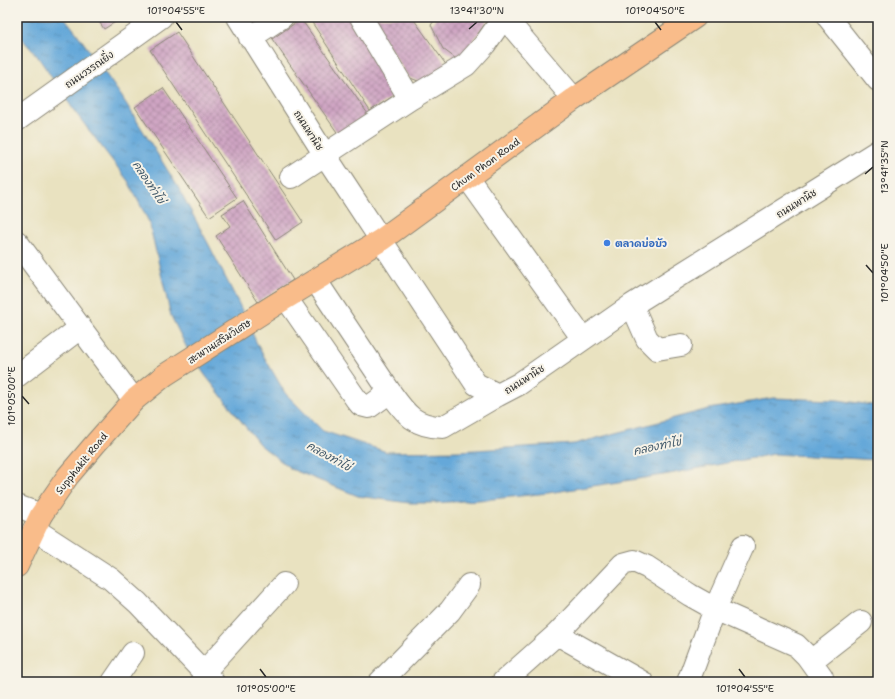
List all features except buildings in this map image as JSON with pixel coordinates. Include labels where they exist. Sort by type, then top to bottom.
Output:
[{"type":"main road","name":"Chum Phon Road","points":[[280,302],[381,240],[574,99],[691,18]]},
{"type":"main road","name":"สะพานเสริมวิเศษ","points":[[166,375],[280,302]]},
{"type":"main road","name":"Supphakit Road","points":[[17,566],[38,522],[68,476],[134,400],[166,375]]},
{"type":"street","name":"ถนนวรรณยิ่ง","points":[[21,116],[162,17]]},
{"type":"street","name":"ถนนพานิช","points":[[238,17],[325,156],[476,384],[498,396],[519,384],[632,305],[878,151]]},
{"type":"street","points":[[250,38],[282,17]]},
{"type":"street","points":[[361,17],[410,99]]},
{"type":"street","points":[[291,177],[410,99],[466,65],[485,44],[504,17],[574,99]]},
{"type":"street","points":[[828,17],[878,80]]},
{"type":"street","points":[[467,177],[584,339]]},
{"type":"street","points":[[17,242],[24,264],[80,328],[134,400]]},
{"type":"street","points":[[316,281],[390,392],[413,420],[421,424],[442,427],[498,396]]},
{"type":"street","points":[[280,302],[361,405],[369,406],[390,392]]},
{"type":"street","points":[[632,305],[647,338],[658,348],[681,345]]},
{"type":"street","points":[[17,376],[80,328]]},
{"type":"street","points":[[17,506],[111,579],[138,602],[209,677],[284,584]]},
{"type":"street","points":[[688,682],[715,609],[743,546]]},
{"type":"street","points":[[504,682],[557,634],[623,564],[634,561],[646,567],[690,596],[715,609],[796,645],[808,656],[822,677],[822,682]]},
{"type":"street","points":[[380,682],[450,611],[470,585]]},
{"type":"street","points":[[811,661],[861,622]]},
{"type":"street","points":[[557,634],[642,682]]},
{"type":"street","points":[[113,682],[133,653]]},
{"type":"water","name":"คลองท่าไข่","points":[[17,17],[64,17],[76,32],[122,97],[178,187],[240,306],[258,346],[285,393],[323,431],[387,452],[459,451],[574,444],[709,409],[773,398],[838,400],[878,406],[878,460],[774,454],[669,474],[548,493],[434,503],[409,503],[358,496],[291,469],[259,444],[205,375],[187,348],[171,316],[149,222],[128,181],[75,112],[38,57],[17,33]]},
{"type":"place","name":"ตลาดบ่อบัว","points":[[607,243]]}]
